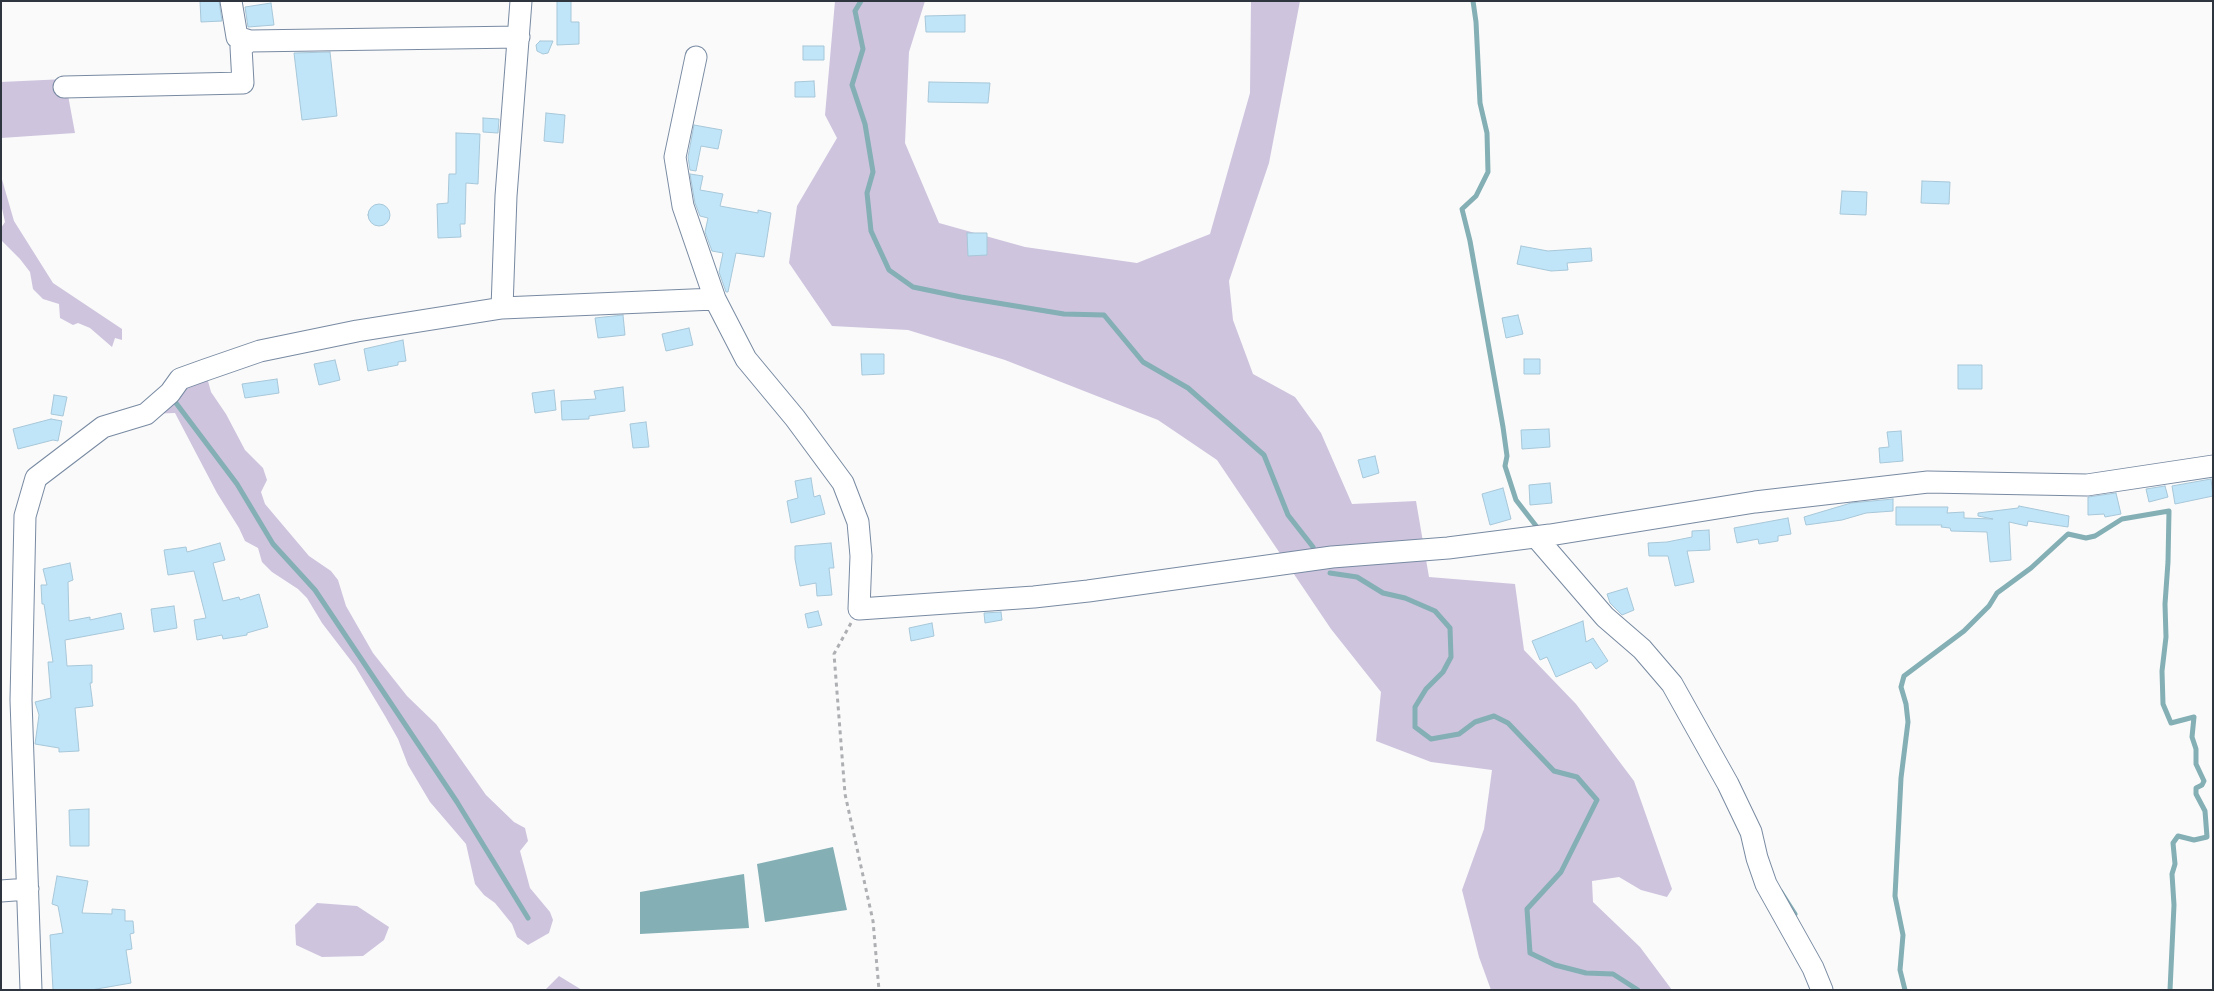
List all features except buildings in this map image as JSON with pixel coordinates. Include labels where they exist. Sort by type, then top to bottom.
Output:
[{"type":"street","points":[[231,1],[237,37],[250,41],[519,37]]},
{"type":"street","points":[[502,308],[506,196],[521,1]]},
{"type":"street","points":[[64,87],[243,82],[241,47],[250,41]]},
{"type":"street","points":[[696,57],[675,157],[683,206],[715,299],[746,359],[795,418],[844,483],[858,522],[861,556],[859,609],[1043,596],[1332,557],[1448,548],[1536,537],[1755,502],[1928,482],[2087,486],[2213,466]]},
{"type":"street","points":[[31,990],[21,700],[25,516],[36,478],[103,427],[146,414],[170,393],[180,379],[260,351],[347,333],[502,308],[715,299]]},
{"type":"street","points":[[1536,537],[1605,617],[1642,649],[1672,684],[1728,784],[1751,832],[1766,884],[1822,990]]},
{"type":"street","points":[[1,890],[28,889]]},
{"type":"path","points":[[859,609],[834,654],[845,794],[873,921],[879,990]]},
{"type":"shaded area","points":[[835,1],[925,1],[909,52],[905,143],[939,223],[1025,247],[1137,263],[1210,234],[1250,93],[1251,1],[1300,1],[1269,163],[1229,281],[1233,320],[1253,374],[1295,397],[1321,433],[1352,504],[1416,501],[1429,577],[1515,584],[1524,650],[1576,704],[1634,781],[1672,889],[1667,897],[1641,890],[1619,877],[1592,881],[1593,902],[1640,947],[1672,990],[1491,990],[1479,957],[1462,890],[1484,829],[1492,770],[1431,762],[1376,741],[1381,692],[1331,629],[1217,460],[1158,420],[1005,360],[908,330],[832,326],[789,263],[797,206],[837,138],[825,115]]},
{"type":"shaded area","points":[[65,79],[75,133],[1,138],[1,82]]},
{"type":"shaded area","points":[[1,176],[14,221],[53,283],[122,329],[122,340],[115,338],[112,347],[90,328],[78,323],[73,325],[60,318],[59,304],[43,299],[33,289],[30,272],[1,240],[1,228],[5,222],[1,204]]},
{"type":"shaded area","points":[[205,370],[211,392],[226,414],[245,450],[263,468],[267,480],[261,492],[265,504],[309,556],[331,571],[338,580],[346,606],[373,653],[407,696],[436,724],[486,795],[514,822],[525,828],[528,841],[520,851],[530,888],[550,912],[553,920],[549,933],[528,945],[517,937],[512,924],[495,903],[484,895],[475,884],[466,844],[430,802],[408,765],[398,739],[355,666],[322,623],[307,598],[298,589],[272,572],[262,562],[258,548],[245,541],[217,493],[175,413],[146,414]]},
{"type":"shaded area","points":[[317,903],[357,906],[389,927],[384,940],[363,956],[322,957],[296,945],[295,925]]},
{"type":"shaded area","points":[[559,976],[582,990],[545,990]]},
{"type":"water","points":[[833,847],[847,910],[765,922],[757,864]]},
{"type":"water","points":[[744,874],[749,928],[640,934],[640,892]]},
{"type":"waterway","points":[[861,1],[855,11],[863,49],[852,85],[865,124],[873,172],[867,193],[871,231],[889,270],[913,287],[1064,314],[1104,315],[1143,362],[1188,388],[1264,455],[1288,515],[1313,547]]},
{"type":"waterway","points":[[1473,1],[1476,22],[1480,103],[1487,133],[1488,172],[1476,196],[1462,209],[1470,241],[1503,427],[1507,456],[1505,466],[1516,500],[1540,531]]},
{"type":"waterway","points":[[176,403],[237,484],[273,544],[315,590],[457,802],[528,918]]},
{"type":"waterway","points":[[1905,990],[1900,970],[1903,935],[1895,896],[1901,778],[1908,722],[1906,704],[1901,687],[1904,676],[1964,631],[1989,606],[1997,593],[2031,568],[2068,534],[2086,538],[2095,536],[2122,519],[2169,511],[2165,604],[2166,637],[2162,671],[2163,704],[2171,723],[2194,717],[2192,737],[2196,749],[2196,764],[2204,781],[2202,785],[2196,788],[2196,794],[2205,811],[2207,837],[2194,840],[2178,836],[2173,843],[2175,864],[2172,874],[2174,905],[2170,990]]},
{"type":"waterway","points":[[1330,573],[1357,577],[1383,593],[1405,598],[1435,611],[1450,628],[1451,657],[1443,672],[1426,689],[1415,707],[1415,727],[1431,739],[1459,734],[1475,722],[1494,716],[1508,723],[1554,771],[1577,777],[1597,800],[1561,872],[1527,909],[1530,953],[1555,965],[1586,973],[1613,974],[1638,990]]},
{"type":"waterway","points":[[1781,892],[1795,914]]}]
